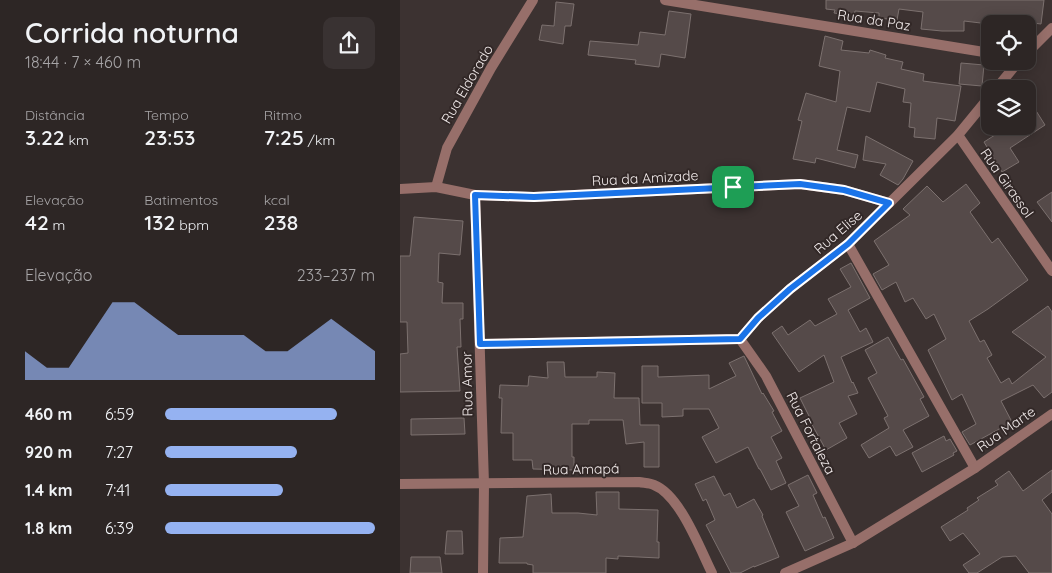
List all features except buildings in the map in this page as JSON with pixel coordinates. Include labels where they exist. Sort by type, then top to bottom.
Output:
[{"type":"street","name":"Rua Eldorado","points":[[436,187],[447,148],[532,0]]},
{"type":"street","name":"Rua da Paz","points":[[665,0],[981,52]]},
{"type":"street","points":[[1036,44],[1052,28]]},
{"type":"street","points":[[1003,80],[1012,70]]},
{"type":"street","name":"Rua Elise","points":[[740,339],[758,318],[783,295],[848,244],[958,135],[981,107]]},
{"type":"street","name":"Rua Girassol","points":[[958,135],[1052,270]]},
{"type":"street","name":"Rua da Amizade","points":[[400,189],[436,187],[475,195],[534,197],[800,184],[844,190],[889,203]]},
{"type":"street","name":"Rua Amor","points":[[475,195],[484,484],[483,573]]},
{"type":"street","points":[[848,244],[975,468]]},
{"type":"street","points":[[480,344],[740,339]]},
{"type":"street","name":"Rua Fortaleza","points":[[740,339],[766,376],[852,543]]},
{"type":"street","name":"Rua Marte","points":[[786,573],[852,543],[975,468],[1052,414]]},
{"type":"street","name":"Rua Amapá","points":[[400,484],[639,482],[654,485],[668,493],[677,504],[712,573]]},
{"type":"route","points":[[800,184],[844,190],[889,203],[848,244],[790,289],[758,318],[740,339],[480,344],[475,195],[534,197],[733,187],[800,184]]}]
